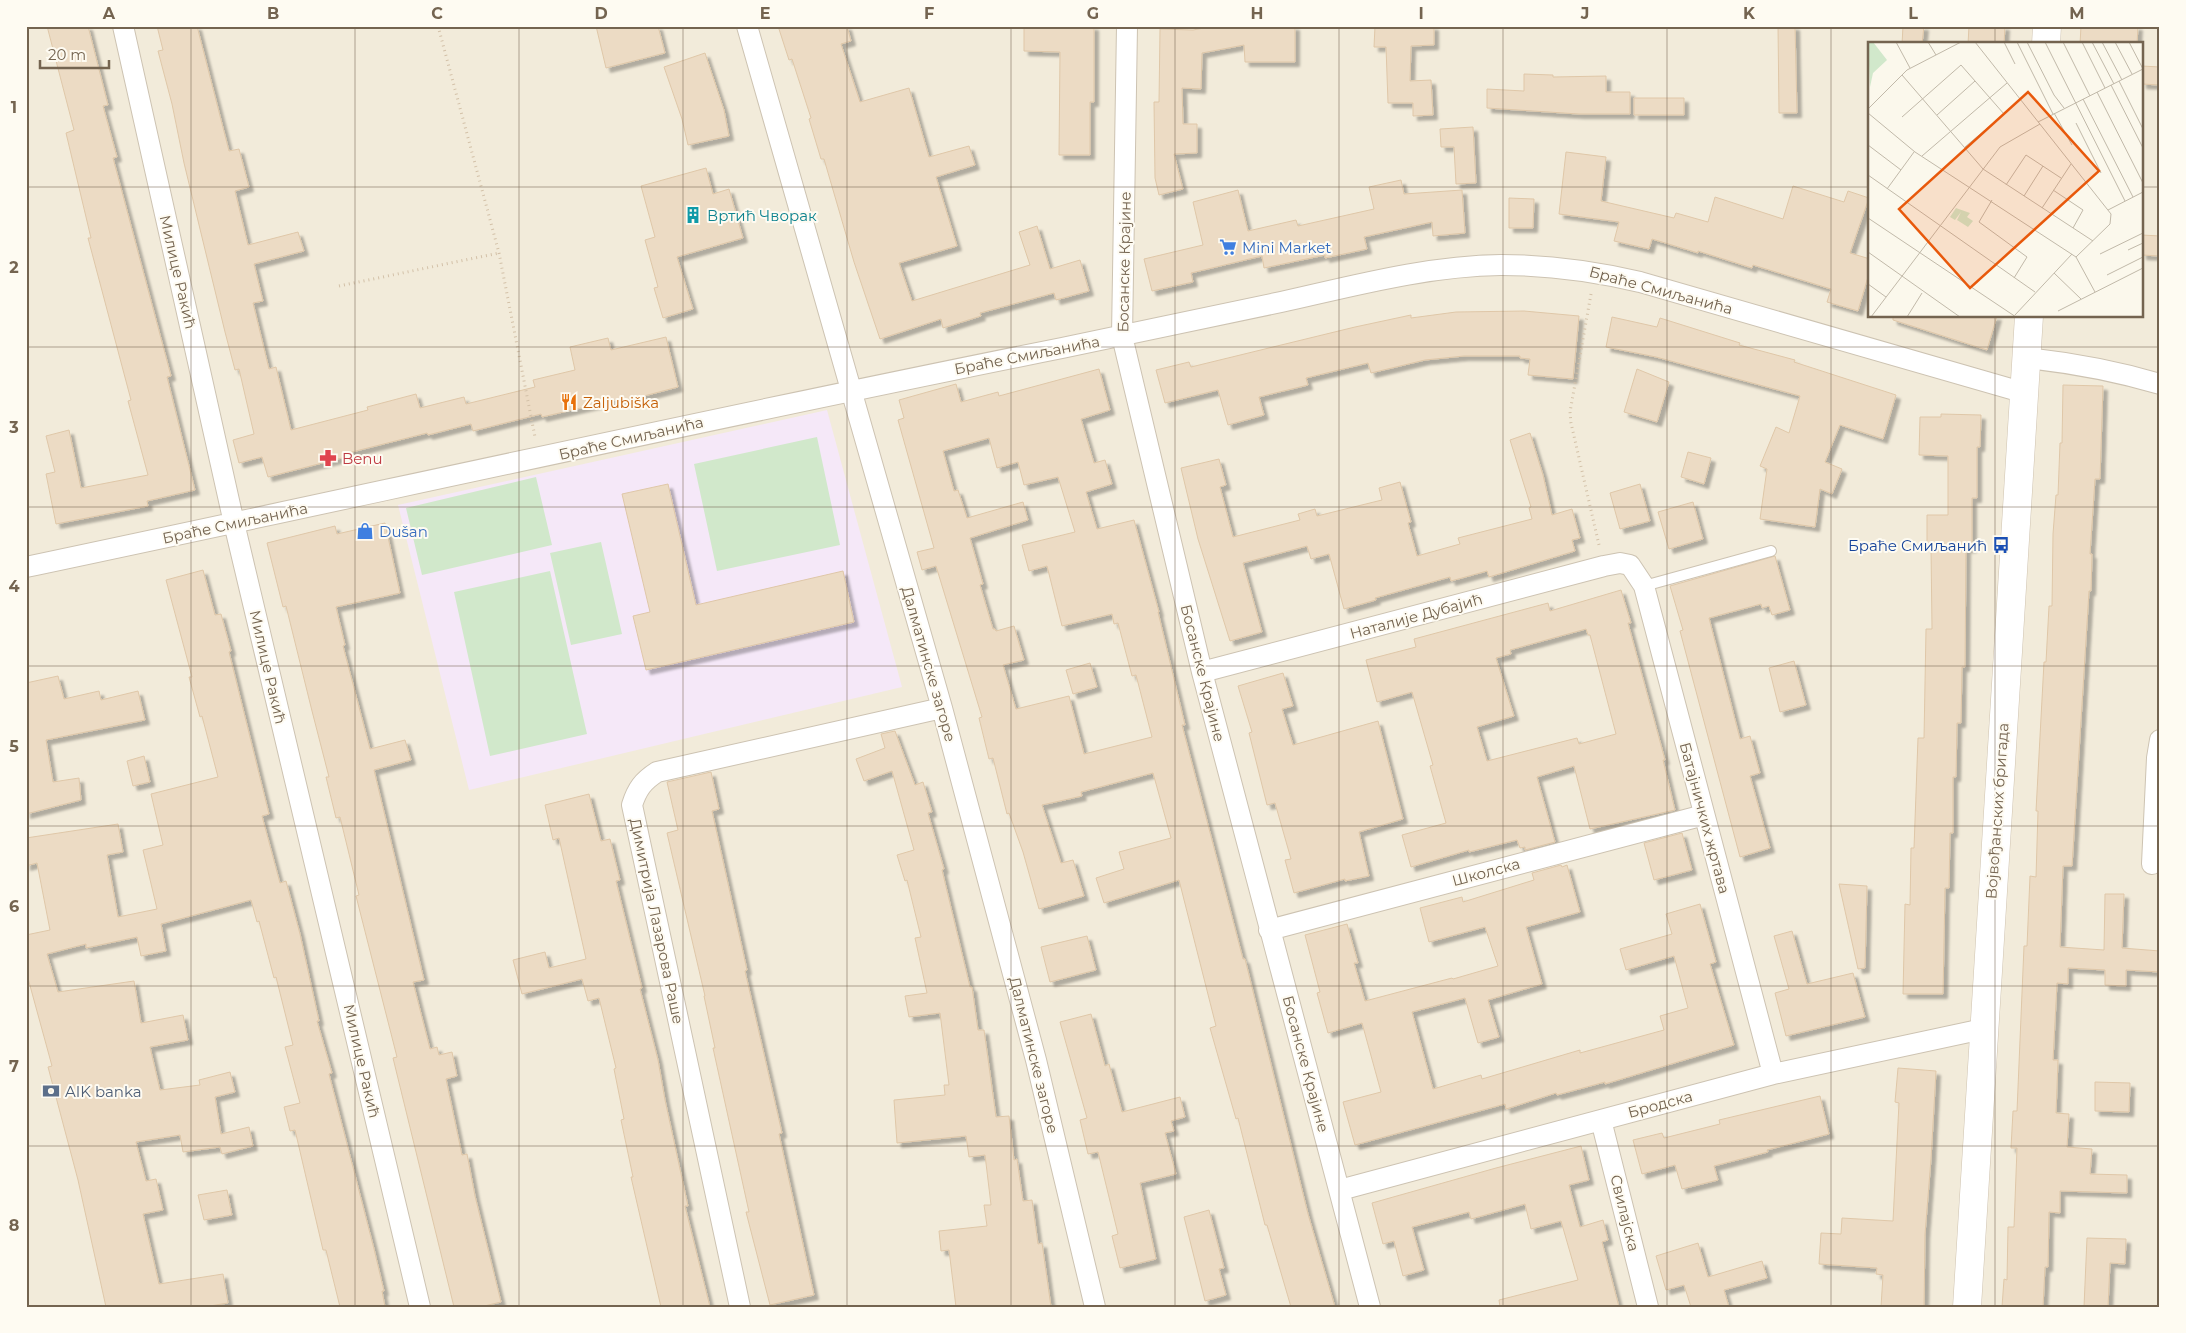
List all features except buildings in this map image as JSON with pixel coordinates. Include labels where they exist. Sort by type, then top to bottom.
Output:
[{"type":"street","name":"Милице Ракић","points":[[123,26],[234,523],[420,1307]]},
{"type":"street","name":"Далматинске загоре","points":[[747,26],[942,708],[1036,1060],[1095,1307]]},
{"type":"street","name":"Босанске Крајине","points":[[1127,26],[1122,336],[1202,672],[1370,1307]]},
{"type":"street","points":[[2046,42],[2047,26]]},
{"type":"street","name":"Браће Смиљанића","points":[[26,567],[850,390],[1122,336],[1394,277],[1460,268],[1498,265],[1594,271],[1640,282],[2025,393]]},
{"type":"street","name":"Војвођанских бригада","points":[[1967,1307],[1983,1029],[2030,318]]},
{"type":"street","points":[[2027,358],[2074,364],[2127,374],[2160,384]]},
{"type":"street","name":"Наталије Дубајић","points":[[1202,672],[1604,566],[1620,563],[1630,566]]},
{"type":"street","name":"Батајничких жртава","points":[[1630,566],[1644,586],[1773,1074]]},
{"type":"street","name":"Димитрија Лазарова Раше","points":[[740,1307],[632,805],[637,790],[647,778],[657,772],[942,708]]},
{"type":"street","points":[[2152,864],[2157,758],[2160,740]]},
{"type":"street","name":"Школска","points":[[1269,930],[1704,815]]},
{"type":"street","name":"Бродска","points":[[1340,1190],[1773,1074],[1983,1029]]},
{"type":"street","name":"Свилајска","points":[[1601,1120],[1648,1307]]},
{"type":"lane","points":[[1644,586],[1771,551]]},
{"type":"path","points":[[438,26],[499,253],[540,458]]},
{"type":"path","points":[[339,286],[499,253]]},
{"type":"path","points":[[1594,271],[1570,412],[1570,423],[1604,566]]},
{"type":"shaded area","points":[[26,26],[2160,26],[2160,1307],[26,1307]]},
{"type":"shaded area","points":[[827,410],[902,687],[469,790],[398,505]]},
{"type":"green space","points":[[817,437],[840,545],[717,571],[694,464]]},
{"type":"green space","points":[[536,477],[552,545],[422,575],[406,508]]},
{"type":"green space","points":[[601,542],[622,634],[571,645],[550,553]]},
{"type":"green space","points":[[550,571],[587,734],[490,756],[454,592]]},
{"type":"place","name":"Вртић Чворак","points":[[693,215]]},
{"type":"place","name":"Mini Market","points":[[1228,247]]},
{"type":"place","name":"Zaljubiška","points":[[569,402]]},
{"type":"place","name":"Benu","points":[[328,458]]},
{"type":"place","name":"Dušan","points":[[365,531]]},
{"type":"place","name":"Браће Смиљанић","points":[[2001,545]]},
{"type":"place","name":"AIK banka","points":[[51,1091]]}]
